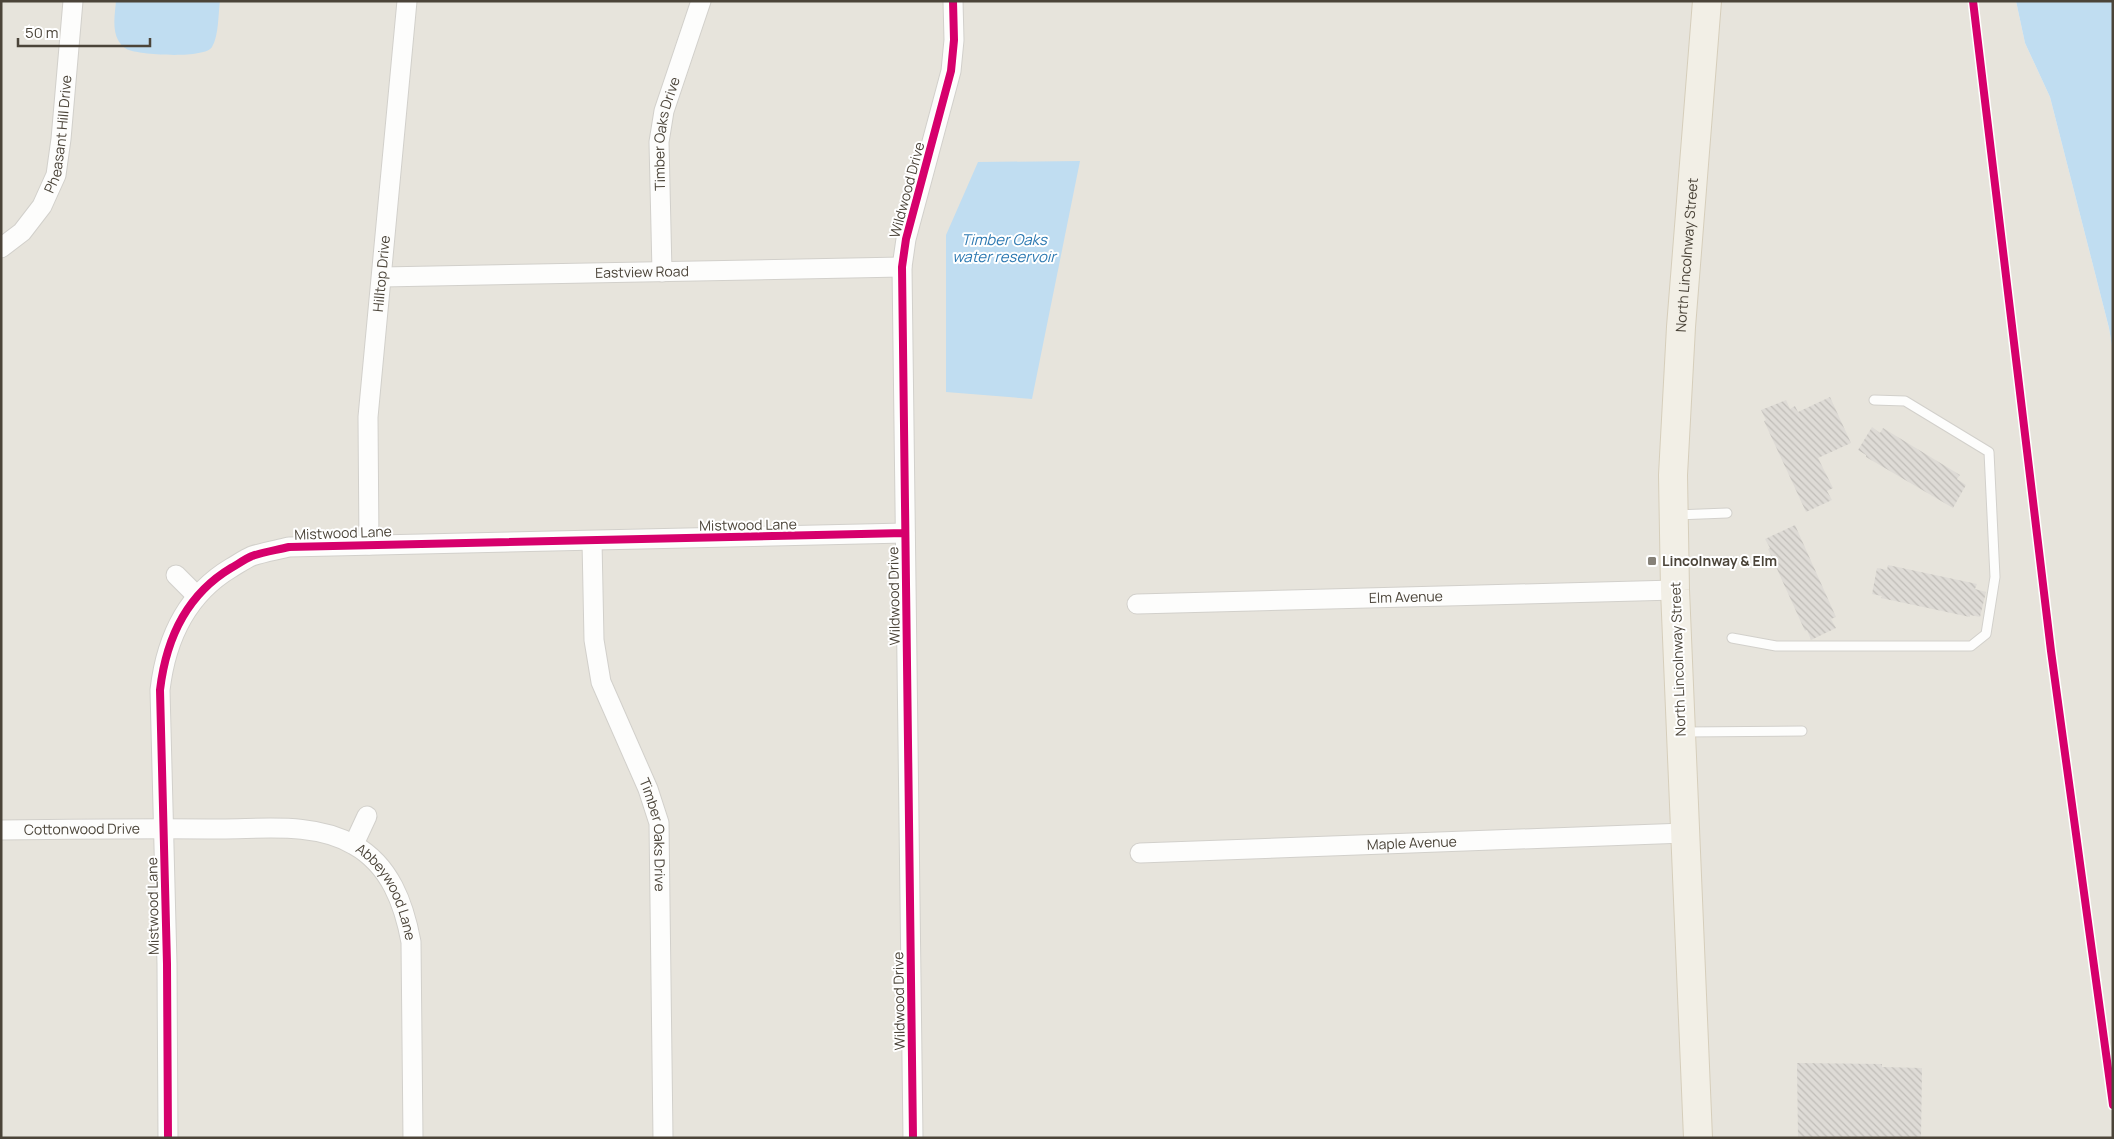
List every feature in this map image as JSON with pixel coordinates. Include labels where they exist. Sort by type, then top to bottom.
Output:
[{"type":"main road","name":"North Lincolnway Street","points":[[1698,1138],[1675,590],[1673,475],[1678,362],[1707,1]]},
{"type":"street","name":"Pheasant Hill Drive","points":[[1,248],[22,232],[42,206],[56,175],[73,1]]},
{"type":"street","name":"Hilltop Drive","points":[[369,545],[368,417],[407,1]]},
{"type":"street","name":"Timber Oaks Drive","points":[[662,272],[660,142],[664,111],[702,1]]},
{"type":"street","name":"Wildwood Drive","points":[[913,1138],[902,267],[906,239],[951,71],[954,53],[953,1]]},
{"type":"street","name":"Eastview Road","points":[[382,277],[902,267]]},
{"type":"street","name":"Mistwood Lane","points":[[168,1138],[167,964],[160,690],[169,644],[180,619],[196,595],[218,576],[250,557],[289,547],[905,533]]},
{"type":"street","name":"Timber Oaks Drive","points":[[592,541],[594,640],[601,682],[648,789],[660,823],[663,1138]]},
{"type":"street","points":[[176,575],[196,595]]},
{"type":"street","name":"Elm Avenue","points":[[1137,604],[1675,590]]},
{"type":"street","points":[[354,844],[367,816]]},
{"type":"street","name":"Cottonwood Drive","points":[[1,830],[163,828]]},
{"type":"street","name":"Abbeywood Lane","points":[[163,828],[308,830],[332,835],[354,844],[370,855],[396,888],[406,915],[411,942],[413,1138]]},
{"type":"street","name":"Maple Avenue","points":[[1140,853],[1685,833]]},
{"type":"lane","points":[[1732,638],[1776,646],[1971,646],[1986,634],[1995,576],[1989,452],[1905,401],[1874,400]]},
{"type":"lane","points":[[1674,515],[1727,513]]},
{"type":"lane","points":[[1681,732],[1802,730]]},
{"type":"shaded area","points":[[1,1],[2016,1],[2025,43],[2050,97],[2109,328],[2113,352],[2113,1138],[1,1138]]},
{"type":"water","points":[[116,1],[220,1],[217,31],[212,47],[207,51],[186,55],[136,52],[127,49],[119,42],[116,36],[114,21]]},
{"type":"water","points":[[2016,1],[2113,1],[2113,352],[2109,328],[2050,97],[2025,43]]},
{"type":"water","name":"Timber Oaks water reservoir","points":[[1080,161],[1032,399],[946,392],[946,235],[978,162]]},
{"type":"building","points":[[1830,397],[1851,443],[1818,458],[1833,488],[1827,491],[1832,500],[1806,512],[1764,421],[1766,420],[1761,410],[1786,400],[1790,409],[1795,406],[1798,412]]},
{"type":"building","points":[[1872,427],[1880,433],[1883,428],[1960,475],[1957,479],[1966,485],[1953,508],[1866,457],[1866,455],[1858,450]]},
{"type":"building","points":[[1795,525],[1836,617],[1831,619],[1836,628],[1811,640],[1807,630],[1805,631],[1765,539]]},
{"type":"building","points":[[1888,565],[1977,584],[1975,589],[1986,592],[1980,617],[1970,615],[1970,617],[1881,598],[1882,596],[1872,594],[1877,568],[1887,570]]},
{"type":"building","points":[[1797,1063],[1882,1064],[1882,1067],[1922,1068],[1921,1138],[1798,1138]]},
{"type":"cycle path","points":[[913,1138],[902,267],[906,239],[951,71],[954,40],[953,1]]},
{"type":"cycle path","points":[[1973,1],[2051,651],[2113,1105]]},
{"type":"cycle path","points":[[168,1138],[167,964],[160,690],[167,653],[173,636],[190,605],[215,579],[252,556],[289,547],[905,533]]},
{"type":"place","name":"Lincolnway & Elm","points":[[1652,561]]}]
